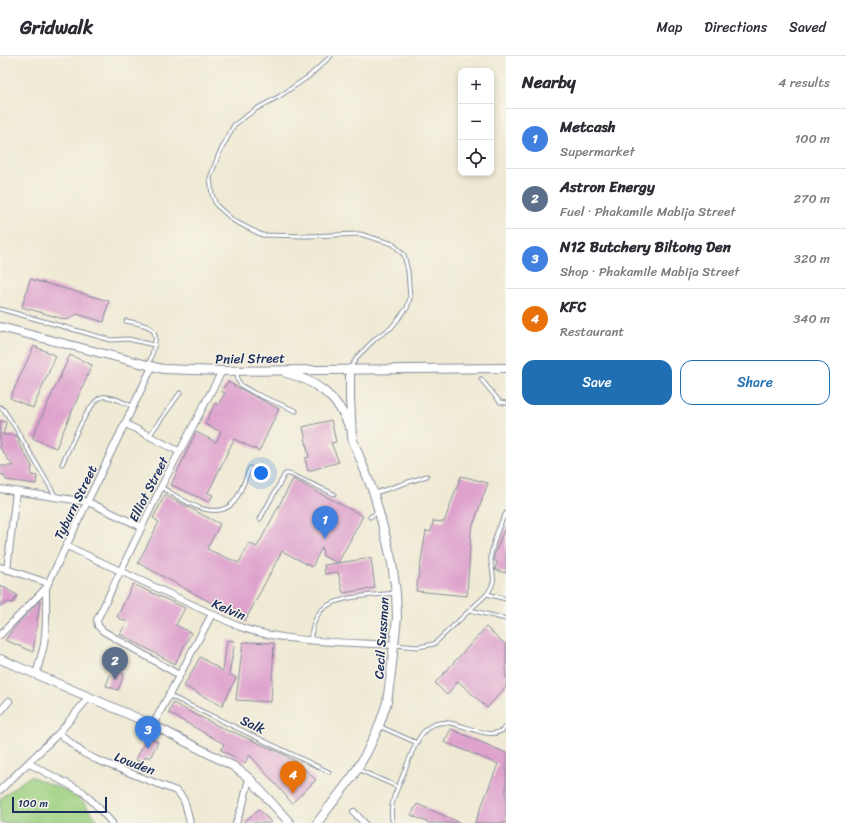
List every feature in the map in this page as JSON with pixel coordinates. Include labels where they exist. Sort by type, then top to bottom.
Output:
[{"type":"main road","name":"Pniel Street","points":[[0,327],[150,367],[174,370],[222,371],[506,368]]},
{"type":"main road","name":"Cecil Sussman","points":[[317,823],[358,769],[379,726],[387,702],[395,645],[397,617],[396,593],[386,538],[374,494],[352,438],[350,369]]},
{"type":"main road","points":[[256,370],[281,371],[294,374],[327,393],[344,413],[352,438]]},
{"type":"main road","points":[[0,659],[89,696],[152,725],[233,766],[249,778],[290,823]]},
{"type":"street","name":"Tyburn Street","points":[[0,635],[47,585],[126,424],[150,367]]},
{"type":"street","name":"Elliot Street","points":[[179,675],[103,631],[98,626],[97,620],[161,487],[222,371]]},
{"type":"street","points":[[126,424],[180,452]]},
{"type":"street","points":[[0,489],[88,502],[142,526]]},
{"type":"street","points":[[7,570],[16,491]]},
{"type":"street","name":"Kelvin","points":[[67,546],[254,632],[287,638],[395,645]]},
{"type":"street","points":[[0,567],[47,585],[45,633],[36,674]]},
{"type":"street","points":[[152,725],[212,614]]},
{"type":"street","points":[[0,790],[59,733],[89,696]]},
{"type":"street","points":[[0,712],[9,701]]},
{"type":"street","name":"Lowden","points":[[59,733],[83,753],[97,760],[176,791],[184,799],[190,823]]},
{"type":"street","points":[[28,763],[83,792],[112,823]]},
{"type":"street","points":[[236,823],[243,804],[249,778]]},
{"type":"street","points":[[354,812],[364,823]]},
{"type":"lane","points":[[331,56],[308,77],[280,96],[256,109],[234,125],[218,156],[210,178],[212,194],[216,205],[234,221],[262,235],[308,236],[360,234],[393,244],[404,256],[408,271],[410,298],[407,308],[391,328],[376,338],[358,356],[350,369]]},
{"type":"lane","points":[[0,309],[111,340],[128,339],[154,345]]},
{"type":"lane","points":[[126,321],[142,324],[150,327],[154,331],[156,337],[150,367]]},
{"type":"lane","points":[[236,370],[238,381],[242,386],[254,393],[296,411]]},
{"type":"lane","points":[[481,379],[500,402],[506,403]]},
{"type":"lane","points":[[149,436],[180,393]]},
{"type":"lane","points":[[62,464],[84,417],[95,401],[102,397],[112,398],[134,407]]},
{"type":"lane","points":[[0,407],[4,410],[15,427],[56,497]]},
{"type":"lane","points":[[161,487],[191,504],[210,511],[219,510],[228,507],[234,501],[250,468]]},
{"type":"lane","points":[[260,519],[285,474],[290,474],[334,494]]},
{"type":"lane","points":[[374,494],[427,476]]},
{"type":"lane","points":[[370,517],[378,512]]},
{"type":"lane","points":[[395,645],[418,647],[434,644],[487,594],[491,589],[494,577],[491,562],[492,554],[501,522],[506,513]]},
{"type":"lane","points":[[310,640],[314,620],[319,613],[331,603],[396,593]]},
{"type":"lane","points":[[487,594],[506,599]]},
{"type":"lane","points":[[470,610],[506,619]]},
{"type":"lane","name":"Salk","points":[[168,695],[329,772]]},
{"type":"lane","points":[[393,823],[391,818],[394,796],[422,733],[432,726],[442,722],[494,734],[502,732],[506,727]]},
{"type":"lane","points":[[379,726],[417,743]]},
{"type":"lane","points":[[358,769],[398,788]]},
{"type":"green space","points":[[30,776],[78,796],[100,823],[0,823],[0,799]]},
{"type":"building","points":[[30,279],[109,301],[104,322],[77,314],[67,320],[22,307]]},
{"type":"building","points":[[34,346],[56,356],[33,408],[10,398]]},
{"type":"building","points":[[70,355],[92,365],[56,448],[32,438]]},
{"type":"building","points":[[228,382],[279,409],[259,451],[234,439],[208,493],[213,495],[209,502],[171,485],[196,432],[216,442],[221,432],[205,424],[215,403],[218,405],[225,393],[221,391]]},
{"type":"building","points":[[331,420],[336,442],[331,443],[339,462],[308,471],[305,458],[309,457],[303,427]]},
{"type":"building","points":[[0,421],[6,422],[3,435],[16,435],[19,439],[18,442],[32,466],[31,475],[37,476],[36,484],[6,480],[5,476],[0,474],[0,466],[13,466],[0,448]]},
{"type":"building","points":[[461,476],[488,483],[471,531],[467,596],[416,591],[426,531],[431,532],[433,521],[444,522]]},
{"type":"building","points":[[293,479],[363,516],[338,563],[323,556],[322,547],[312,567],[282,551],[245,621],[138,563],[159,522],[153,518],[165,495],[220,524],[207,549],[239,563],[249,543],[257,547]]},
{"type":"building","points":[[506,525],[506,573],[495,570],[497,562],[494,560],[494,556]]},
{"type":"building","points":[[371,558],[375,588],[343,593],[338,572],[325,574],[324,565]]},
{"type":"building","points":[[133,584],[185,608],[176,625],[191,633],[175,664],[120,634],[127,622],[117,617]]},
{"type":"building","points":[[0,585],[17,595],[13,603],[8,602],[0,606]]},
{"type":"building","points":[[40,600],[33,652],[5,640],[19,622]]},
{"type":"building","points":[[486,627],[506,645],[506,687],[487,708],[458,681],[447,695],[435,683]]},
{"type":"building","points":[[227,640],[235,641],[229,674],[236,678],[222,706],[184,686],[200,657],[223,671]]},
{"type":"building","points":[[243,642],[274,643],[271,702],[236,700]]},
{"type":"building","points":[[112,669],[124,674],[118,690],[106,686]]},
{"type":"building","points":[[173,703],[230,732],[231,731],[281,753],[298,763],[316,780],[292,803],[250,755],[245,763],[221,750],[224,744],[169,713]]},
{"type":"building","points":[[451,729],[506,753],[506,823],[475,823],[498,764],[444,742]]},
{"type":"building","points":[[147,737],[158,742],[150,758],[146,756],[142,763],[136,760]]},
{"type":"building","points":[[417,804],[461,823],[429,823],[411,815]]},
{"type":"building","points":[[259,809],[272,823],[243,823]]},
{"type":"place","name":"Metcash","points":[[325,539]]},
{"type":"place","name":"Astron Energy","points":[[115,680]]},
{"type":"place","name":"N12 Butchery Biltong Den","points":[[148,749]]},
{"type":"place","name":"KFC","points":[[293,794]]}]
